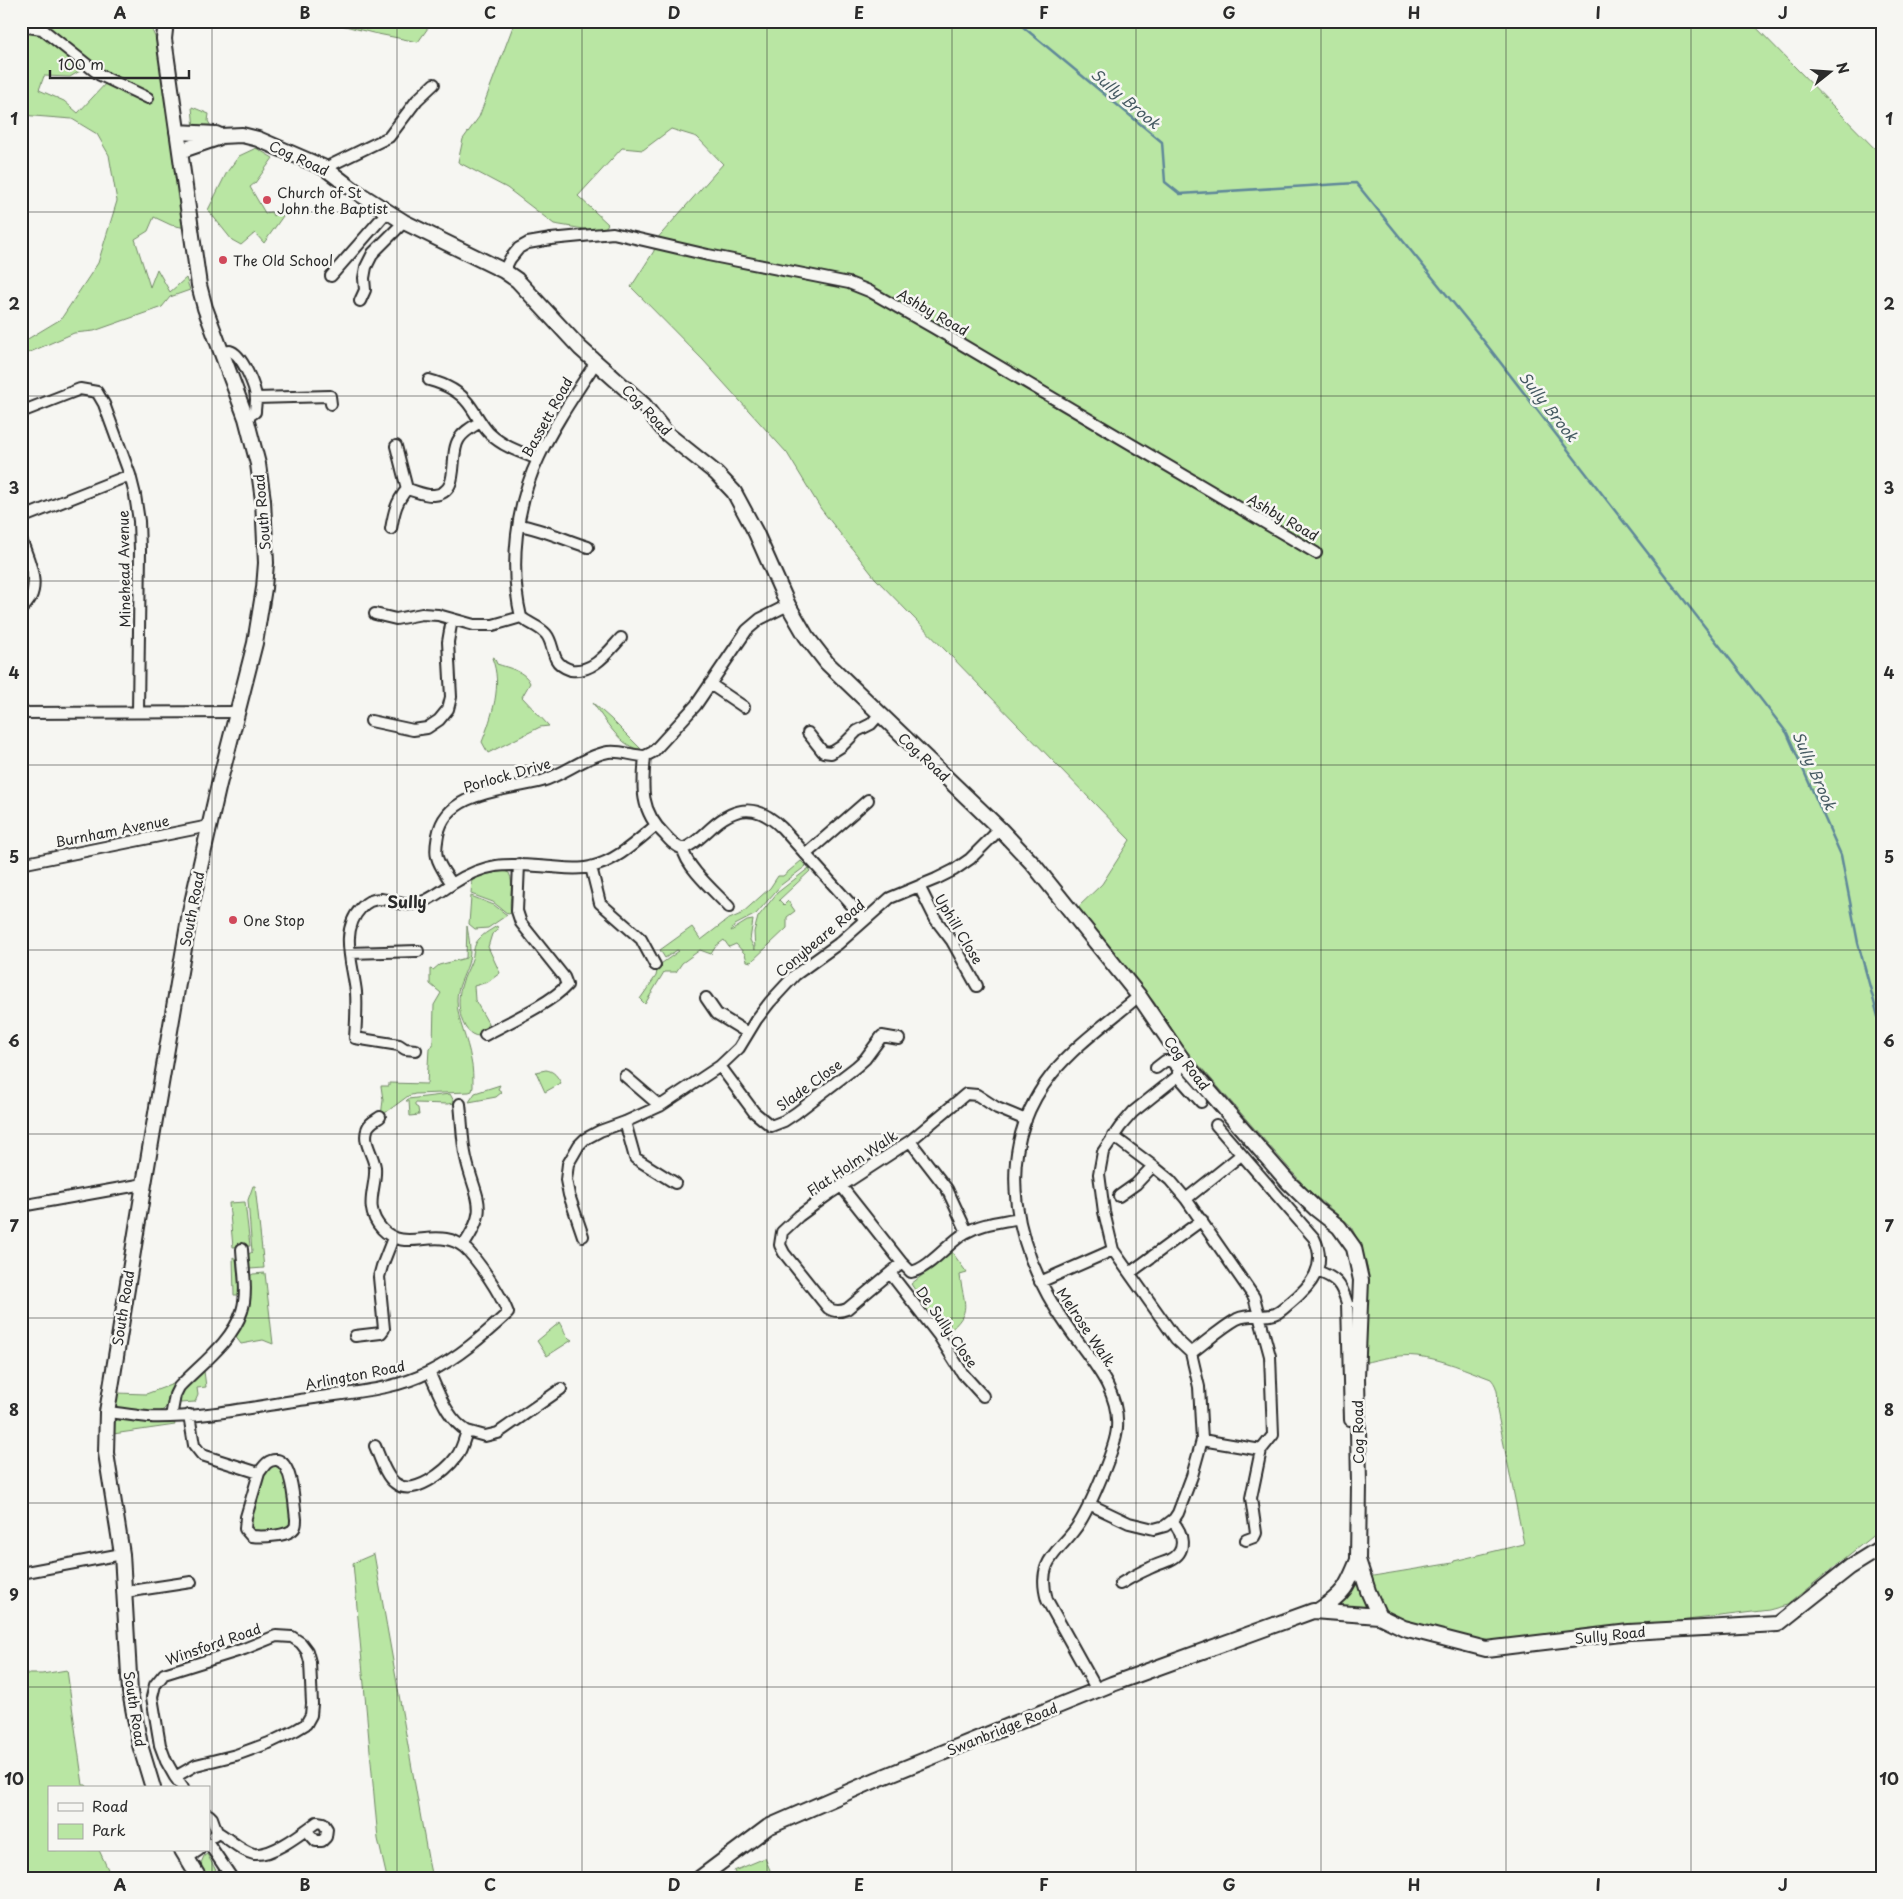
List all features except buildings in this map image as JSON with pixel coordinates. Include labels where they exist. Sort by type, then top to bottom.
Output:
[{"type":"street","name":"South Road","points":[[155,21],[164,39]]},
{"type":"street","name":"South Road","points":[[152,1786],[140,1745],[130,1692],[122,1554],[106,1453],[107,1412],[192,907],[209,826],[258,626],[266,563],[263,500],[258,464],[246,418],[205,308],[199,285],[164,39],[164,21]]},
{"type":"street","points":[[21,26],[42,25],[100,76],[148,98]]},
{"type":"street","points":[[325,168],[389,137],[417,100],[434,84]]},
{"type":"street","name":"Cog Road","points":[[177,132],[242,136],[258,139],[325,168],[404,222],[504,270],[517,280],[562,330],[644,405],[666,432],[716,473],[734,492],[756,533],[788,605],[806,636],[827,663],[879,715],[1000,829],[1033,864],[1139,996],[1184,1062],[1289,1183],[1316,1209],[1339,1227],[1354,1248],[1361,1280],[1356,1377],[1359,1484],[1358,1560],[1368,1591],[1379,1616]]},
{"type":"street","name":"Cog Road","points":[[180,151],[217,139],[220,136]]},
{"type":"street","points":[[330,276],[387,212]]},
{"type":"street","points":[[360,302],[365,290],[364,278],[366,267],[374,253],[404,222]]},
{"type":"street","name":"Ashby Road","points":[[504,270],[519,248],[528,242],[551,238],[613,233],[699,253],[849,283],[870,291],[934,328],[1316,553]]},
{"type":"street","points":[[222,352],[230,351],[242,362],[251,382],[256,398],[255,412],[246,418]]},
{"type":"street","name":"Bassett Road","points":[[521,618],[516,581],[519,525],[525,494],[550,434],[596,362]]},
{"type":"street","points":[[429,380],[456,391],[468,402],[489,433],[504,445],[538,459]]},
{"type":"street","name":"Minehead Avenue","points":[[21,412],[79,390],[97,392],[104,404],[130,475],[135,495],[140,550],[138,712]]},
{"type":"street","points":[[256,398],[330,396],[331,404]]},
{"type":"street","points":[[407,489],[435,495],[442,493],[449,487],[453,477],[455,449],[458,440],[464,433],[480,422]]},
{"type":"street","points":[[396,446],[407,489]]},
{"type":"street","points":[[21,518],[130,475]]},
{"type":"street","points":[[391,529],[394,508],[407,489]]},
{"type":"street","points":[[519,525],[534,528],[588,547]]},
{"type":"street","points":[[21,539],[34,582],[34,592],[21,608]]},
{"type":"street","points":[[788,605],[760,620],[747,630],[696,705],[653,752],[645,756],[642,786],[648,813],[655,826],[675,846],[683,848],[699,840],[723,818],[735,812],[746,810],[760,812],[772,818],[865,920]]},
{"type":"street","points":[[375,614],[396,619],[422,614],[438,615],[474,625],[491,625],[521,618],[530,624],[538,626],[547,635],[556,658],[561,665],[569,669],[580,670],[590,667],[621,638]]},
{"type":"street","points":[[371,720],[413,730],[427,728],[439,720],[448,709],[451,697],[448,642],[452,619]]},
{"type":"street","points":[[710,684],[744,706]]},
{"type":"street","points":[[21,713],[238,712]]},
{"type":"street","points":[[808,734],[824,752],[832,753],[857,731],[871,724],[879,715]]},
{"type":"street","name":"Porlock Drive","points":[[452,884],[436,857],[436,849],[440,826],[444,817],[458,804],[490,792],[542,781],[562,774],[598,754],[616,751],[645,756]]},
{"type":"street","points":[[806,854],[868,800]]},
{"type":"street","name":"Burnham Avenue","points":[[21,864],[209,826]]},
{"type":"street","points":[[416,1050],[355,1038],[356,995],[348,935],[350,924],[363,905],[381,899],[403,904],[418,903],[481,868],[506,864],[568,869],[591,867],[609,860],[624,851],[655,826]]},
{"type":"street","name":"Conybeare Road","points":[[583,1236],[566,1180],[568,1164],[572,1153],[585,1139],[660,1106],[720,1066],[739,1048],[782,987],[795,975],[838,944],[890,898],[954,870],[970,858],[1000,829]]},
{"type":"street","points":[[683,848],[684,856],[690,865],[729,907]]},
{"type":"street","points":[[485,1035],[536,1007],[563,990],[567,985],[564,977],[521,923],[517,911],[519,864]]},
{"type":"street","points":[[591,867],[600,903],[641,938],[655,965]]},
{"type":"street","name":"Uphill Close","points":[[919,886],[936,920],[952,941],[977,986]]},
{"type":"street","points":[[350,953],[418,951]]},
{"type":"street","name":"Melrose Walk","points":[[1097,1690],[1047,1600],[1044,1576],[1049,1560],[1079,1525],[1089,1504],[1116,1439],[1116,1409],[1106,1382],[1057,1313],[1040,1282],[1019,1218],[1015,1194],[1015,1169],[1019,1144],[1026,1120],[1037,1096],[1057,1068],[1139,996]]},
{"type":"street","points":[[706,998],[717,1014],[748,1033]]},
{"type":"street","name":"Slade Close","points":[[720,1066],[754,1112],[771,1126],[784,1122],[848,1073],[865,1059],[882,1036],[899,1039]]},
{"type":"street","points":[[1156,1068],[1165,1061],[1171,1061],[1178,1068],[1178,1076],[1201,1102]]},
{"type":"street","points":[[625,1076],[660,1106]]},
{"type":"street","points":[[1089,1504],[1129,1522],[1154,1528],[1165,1526],[1178,1513],[1192,1476],[1202,1440],[1200,1387],[1191,1353],[1176,1338],[1113,1250],[1104,1212],[1099,1174],[1103,1152],[1113,1136],[1133,1112],[1178,1076]]},
{"type":"street","name":"Flat Holm Walk","points":[[890,1273],[847,1309],[837,1311],[828,1308],[784,1253],[780,1240],[784,1229],[799,1216],[910,1141],[963,1096],[977,1095],[997,1108],[1026,1120]]},
{"type":"street","points":[[380,1117],[371,1123],[367,1129],[366,1139],[375,1167],[371,1196],[375,1216],[381,1228],[393,1238],[408,1241],[430,1238],[447,1239],[463,1246],[475,1229],[479,1201],[466,1158],[460,1104]]},
{"type":"street","points":[[625,1122],[635,1158],[675,1184]]},
{"type":"street","points":[[1191,1353],[1238,1318],[1278,1313],[1303,1293],[1317,1270],[1320,1259],[1319,1249],[1314,1238],[1216,1125]]},
{"type":"street","points":[[1113,1136],[1170,1180],[1186,1198],[1254,1297],[1270,1356],[1273,1435],[1261,1450],[1250,1498],[1256,1533],[1254,1537],[1246,1540]]},
{"type":"street","points":[[910,1141],[947,1189],[967,1232]]},
{"type":"street","points":[[1186,1198],[1241,1155]]},
{"type":"street","points":[[1119,1196],[1136,1184],[1153,1166]]},
{"type":"street","points":[[21,1206],[144,1184]]},
{"type":"street","points":[[842,1186],[911,1272],[919,1270],[967,1232],[984,1224],[1019,1218]]},
{"type":"street","points":[[1130,1272],[1202,1220]]},
{"type":"street","points":[[355,1336],[380,1333],[384,1329],[379,1277],[393,1238]]},
{"type":"street","name":"Arlington Road","points":[[107,1412],[147,1417],[189,1416],[382,1387],[404,1382],[429,1372],[485,1334],[508,1313],[502,1298],[463,1246]]},
{"type":"street","points":[[171,1416],[175,1395],[179,1387],[232,1333],[239,1317],[242,1309],[244,1280],[242,1250]]},
{"type":"street","points":[[1040,1282],[1113,1250]]},
{"type":"street","points":[[890,1273],[902,1263]]},
{"type":"street","points":[[1317,1270],[1337,1281],[1343,1289],[1347,1302],[1350,1420]]},
{"type":"street","name":"De Sully Close","points":[[890,1273],[940,1336],[963,1374],[983,1396]]},
{"type":"street","points":[[429,1372],[457,1426],[485,1436],[498,1433],[562,1389]]},
{"type":"street","points":[[189,1416],[194,1445],[202,1455],[259,1473]]},
{"type":"street","points":[[375,1446],[391,1480],[397,1485],[406,1488],[423,1484],[442,1471],[457,1456],[467,1431]]},
{"type":"street","points":[[1202,1440],[1261,1450]]},
{"type":"street","points":[[275,1460],[283,1462],[288,1468],[296,1519],[295,1527],[290,1533],[257,1537],[251,1536],[245,1529],[246,1517],[259,1473],[266,1463],[275,1460]]},
{"type":"street","points":[[1120,1584],[1143,1571],[1172,1560],[1178,1554],[1182,1548],[1183,1540],[1180,1531],[1172,1521]]},
{"type":"street","name":"Sully Road","points":[[1320,1610],[1379,1616],[1404,1628],[1486,1649],[1629,1632],[1778,1624],[1850,1567],[1882,1547]]},
{"type":"street","points":[[21,1573],[122,1554]]},
{"type":"street","name":"Cog Road","points":[[1320,1610],[1338,1598],[1358,1560]]},
{"type":"street","points":[[125,1592],[191,1582]]},
{"type":"street","name":"Swanbridge Road","points":[[700,1878],[768,1827],[878,1779],[1097,1690],[1298,1615],[1320,1610]]},
{"type":"street","name":"Winsford Road","points":[[175,1777],[196,1765],[236,1755],[269,1743],[306,1724],[311,1715],[312,1704],[310,1662],[307,1652],[301,1643],[292,1637],[276,1636],[244,1649],[164,1674],[155,1685],[152,1697],[160,1745],[166,1761],[175,1777],[182,1786]]},
{"type":"street","points":[[210,1816],[217,1832],[227,1836],[240,1848],[255,1854],[272,1850],[306,1830]]},
{"type":"street","points":[[210,1842],[217,1832]]},
{"type":"street","points":[[210,1845],[232,1878]]},
{"type":"street","points":[[185,1854],[198,1878]]},
{"type":"green space","points":[[29,21],[148,21],[162,53],[186,228],[171,225],[154,217],[148,231],[135,239],[150,287],[157,269],[170,292],[186,278],[190,290],[170,297],[162,307],[94,331],[74,333],[21,356],[21,343],[61,319],[98,263],[117,201],[109,155],[97,134],[72,119],[21,115],[21,28],[30,23]],"holes":[[[93,63],[120,81],[129,98],[107,82],[78,113],[64,101],[39,90],[44,76],[70,77]]]},
{"type":"green space","points":[[325,21],[433,21],[418,42]]},
{"type":"green space","points":[[515,21],[1750,21],[1882,156],[1882,1530],[1787,1605],[1769,1610],[1492,1644],[1395,1618],[1381,1605],[1367,1577],[1453,1563],[1454,1561],[1524,1544],[1497,1410],[1498,1401],[1494,1382],[1491,1379],[1454,1365],[1417,1356],[1396,1356],[1363,1363],[1369,1276],[1362,1248],[1350,1225],[1308,1190],[1185,1049],[1154,1002],[1077,908],[1102,884],[1130,840],[875,578],[821,509],[787,453],[703,360],[631,287],[654,251],[655,241],[723,164],[697,137],[671,129],[643,150],[622,148],[578,196],[608,224],[602,232],[554,224],[507,188],[458,162],[463,139],[479,117]]},
{"type":"green space","points":[[192,107],[209,114],[208,121],[212,128],[194,129]]},
{"type":"green space","points":[[256,148],[273,158],[250,187],[265,213],[271,212],[273,216],[280,211],[283,216],[264,243],[255,233],[241,245],[232,240],[208,210],[227,172],[239,156]]},
{"type":"green space","points":[[21,550],[29,575],[30,594],[21,604]]},
{"type":"green space","points":[[494,657],[497,664],[516,670],[528,679],[530,683],[522,697],[549,726],[540,727],[488,753],[482,742],[495,700],[496,679],[492,658]]},
{"type":"green space","points":[[593,703],[641,749],[634,748],[621,739]]},
{"type":"green space","points":[[801,861],[806,866],[781,885],[756,914],[735,925],[731,931],[747,921],[753,920],[750,940],[755,950],[754,932],[758,917],[777,893],[809,868],[810,871],[779,900],[784,905],[788,901],[795,911],[787,917],[787,928],[751,962],[747,961],[745,954],[736,944],[729,947],[724,940],[716,946],[711,954],[700,950],[682,963],[676,972],[664,972],[645,1004],[640,999],[656,976],[658,966],[679,951],[677,950],[665,958],[660,950],[692,927],[701,940],[727,920],[741,914],[770,888],[778,876],[783,876]]},
{"type":"green space","points":[[504,871],[509,873],[511,877],[511,913],[508,914],[493,902],[471,894],[472,879]]},
{"type":"green space","points":[[471,896],[494,905],[507,915],[488,928],[475,929],[469,924]]},
{"type":"green space","points":[[467,926],[470,954],[459,986],[457,1008],[472,1063],[472,1091],[415,1094],[408,1096],[381,1116],[383,1100],[381,1086],[389,1086],[389,1083],[427,1084],[429,1048],[433,1045],[434,1005],[441,993],[430,984],[430,969],[433,970],[439,965],[466,958]]},
{"type":"green space","points":[[497,926],[498,930],[492,934],[488,947],[500,973],[488,982],[474,986],[475,1000],[488,1023],[483,1036],[475,1035],[469,1032],[462,1019],[459,1002],[460,994],[476,943],[483,935]]},
{"type":"green space","points":[[546,1070],[555,1074],[561,1083],[545,1092],[536,1072]]},
{"type":"green space","points":[[500,1085],[498,1089],[502,1092],[496,1097],[469,1102],[475,1093]]},
{"type":"green space","points":[[450,1094],[455,1103],[415,1103],[419,1115],[410,1116],[409,1101],[406,1101],[408,1099]]},
{"type":"green space","points":[[253,1186],[255,1186],[264,1268],[250,1269],[246,1266],[246,1256],[252,1252],[248,1200]]},
{"type":"green space","points":[[245,1202],[250,1246],[233,1247],[229,1203]]},
{"type":"green space","points":[[952,1252],[967,1273],[960,1275],[965,1307],[961,1319],[947,1333],[946,1331],[944,1332],[913,1292],[915,1290],[911,1284]]},
{"type":"green space","points":[[233,1257],[236,1259],[240,1295],[234,1295]]},
{"type":"green space","points":[[265,1273],[273,1344],[263,1340],[241,1344],[235,1336],[248,1277],[253,1274]]},
{"type":"green space","points":[[560,1322],[566,1334],[572,1340],[547,1356],[537,1341]]},
{"type":"green space","points":[[204,1371],[206,1387],[197,1388],[198,1395],[195,1402],[180,1403],[180,1394]]},
{"type":"green space","points":[[176,1383],[167,1406],[157,1413],[144,1414],[117,1409],[117,1393],[146,1394]]},
{"type":"green space","points":[[116,1420],[155,1423],[174,1422],[175,1425],[113,1434],[113,1426]]},
{"type":"green space","points":[[276,1463],[285,1471],[293,1524],[287,1529],[253,1533],[248,1528],[248,1520],[266,1468]]},
{"type":"green space","points":[[374,1554],[432,1878],[387,1878],[378,1839],[353,1563]]},
{"type":"green space","points":[[1356,1572],[1372,1610],[1334,1608]]},
{"type":"green space","points":[[67,1670],[83,1785],[87,1786],[48,1786],[48,1852],[100,1852],[112,1878],[21,1878],[21,1674],[42,1674]]},
{"type":"green space","points":[[207,1854],[220,1878],[205,1878],[201,1863]]},
{"type":"green space","points":[[765,1858],[772,1875],[765,1878],[737,1878],[734,1871]]},
{"type":"waterway","name":"Sully Brook","points":[[1016,21],[1162,142],[1165,182],[1180,194],[1356,183],[1476,331],[1787,733],[1841,855],[1858,943],[1882,1031]]},
{"type":"place","name":"Church of St John the Baptist","points":[[267,200]]},
{"type":"place","name":"The Old School","points":[[223,260]]},
{"type":"place","name":"One Stop","points":[[233,920]]},
{"type":"district","name":"Sully","points":[[407,901]]}]
